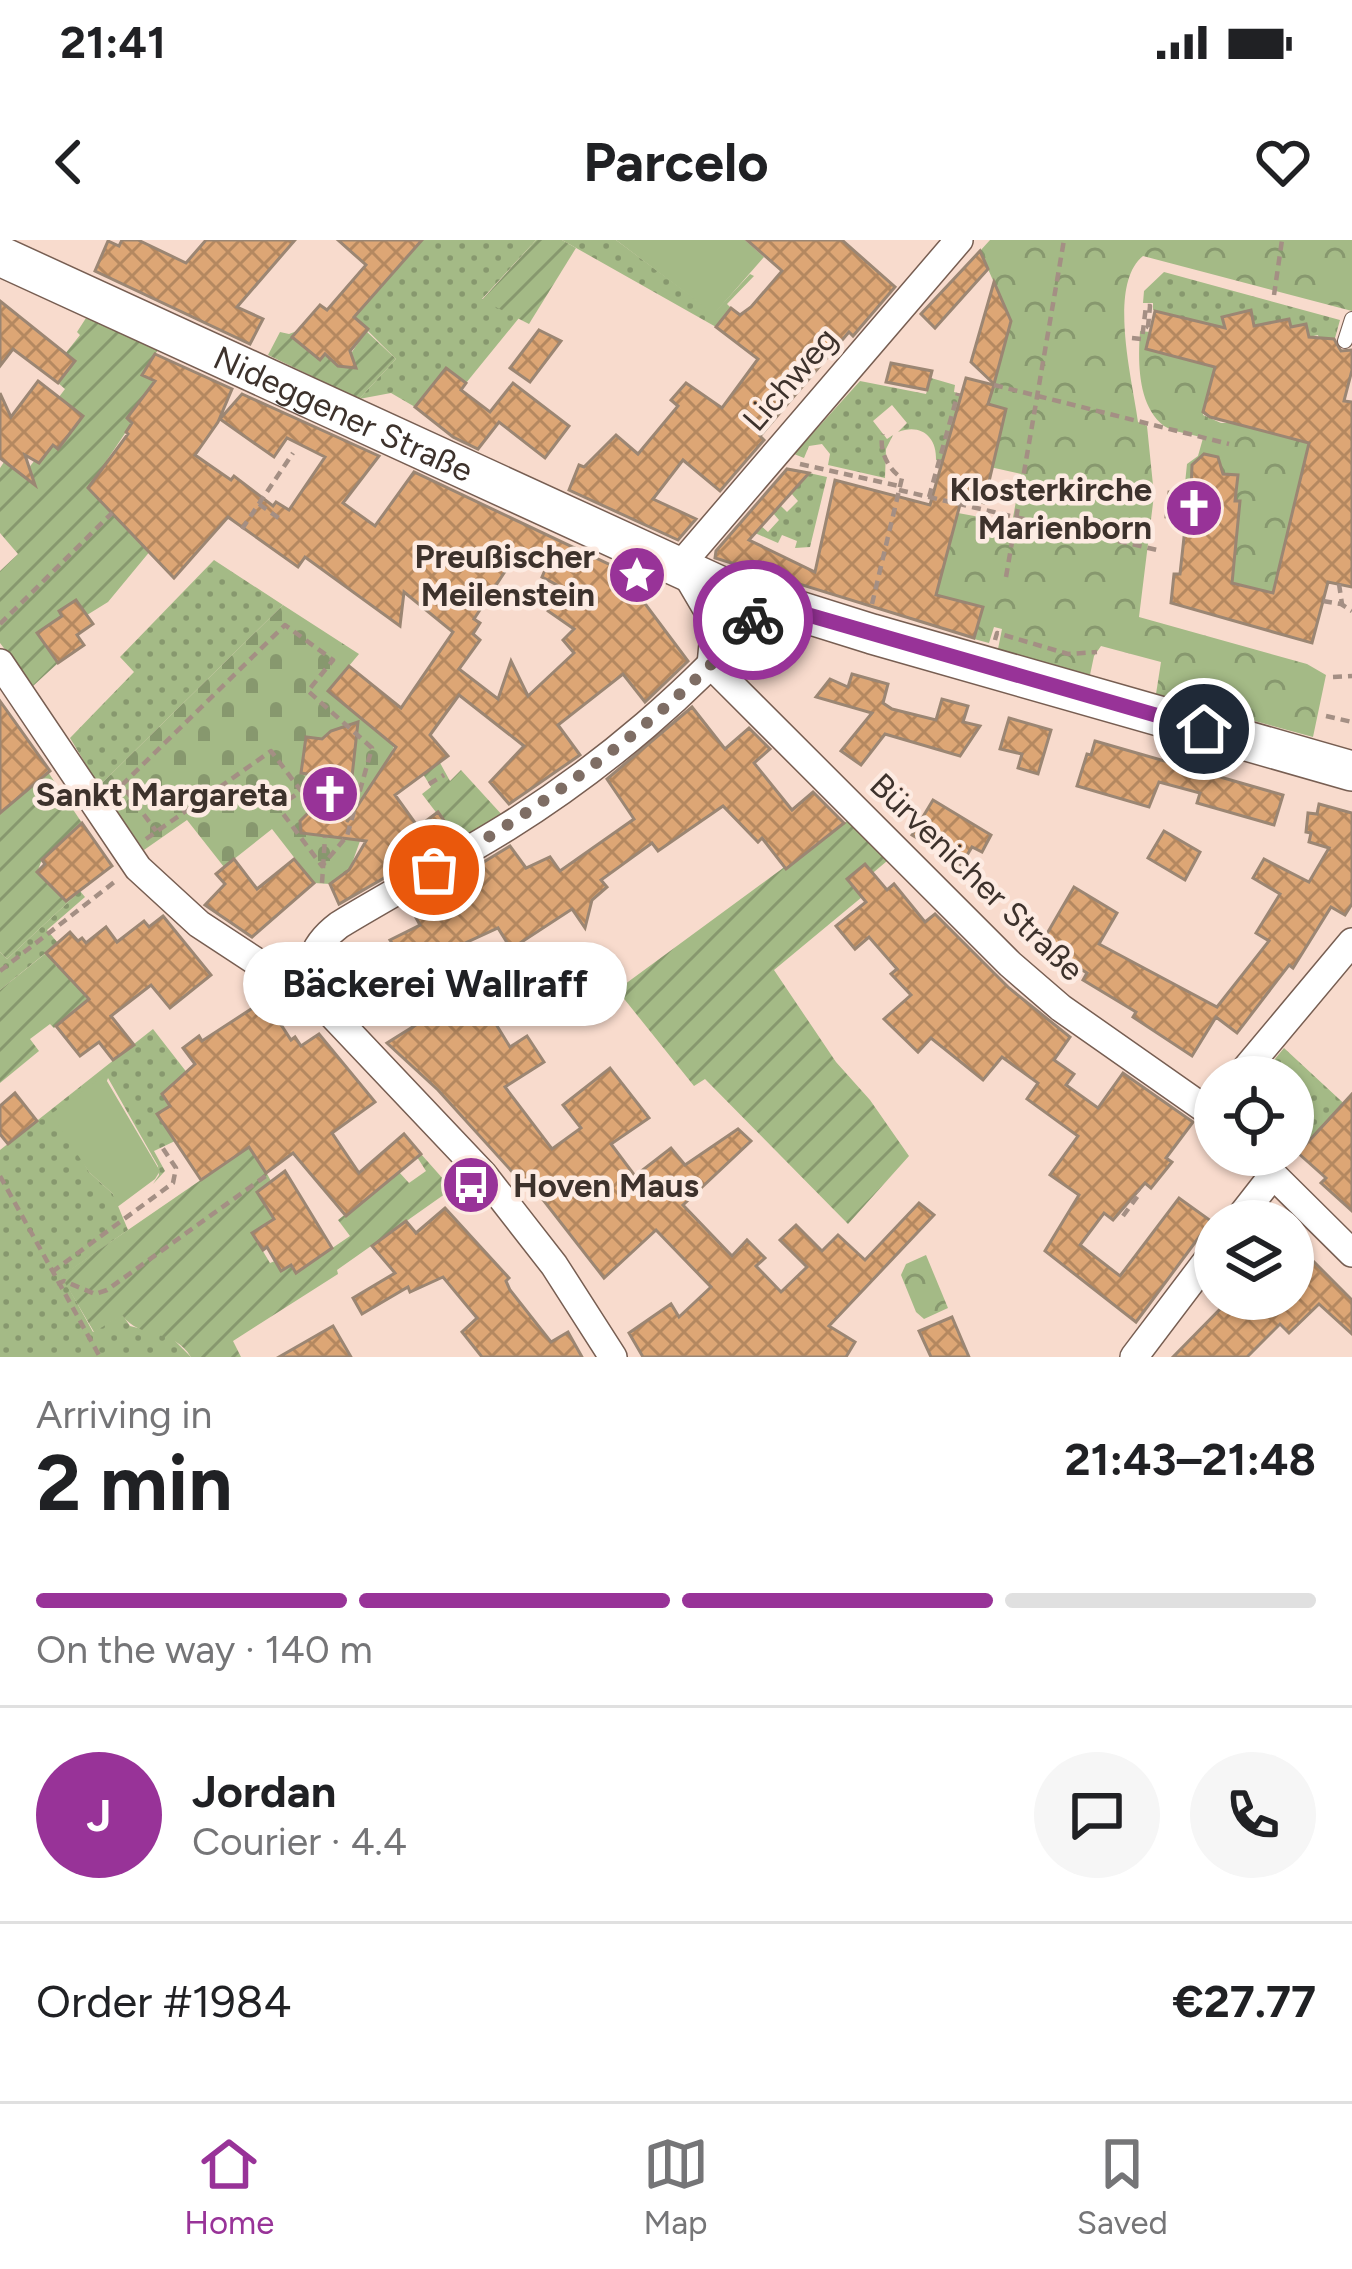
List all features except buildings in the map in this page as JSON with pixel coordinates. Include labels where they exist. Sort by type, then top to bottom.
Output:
[{"type":"street","name":"Lichweg","points":[[681,570],[770,457],[958,240]]},
{"type":"street","name":"Nideggener Straße","points":[[0,256],[681,570],[767,603],[1352,771]]},
{"type":"street","points":[[681,570],[716,623],[711,665]]},
{"type":"street","points":[[614,1357],[525,1226],[460,1148],[321,1003],[310,970],[319,943],[339,925],[527,814],[631,734],[711,665],[767,603]]},
{"type":"street","points":[[0,663],[139,856],[214,936],[263,966],[289,973],[310,970]]},
{"type":"street","name":"Bürvenicher Straße","points":[[711,665],[1010,964],[1061,1008],[1194,1098]]},
{"type":"street","points":[[1257,1056],[1352,942]]},
{"type":"street","points":[[1274,1176],[1352,1253]]},
{"type":"street","points":[[1134,1357],[1194,1278]]},
{"type":"lane","points":[[1345,341],[1352,319]]},
{"type":"path","points":[[1006,577],[1064,240]]},
{"type":"path","points":[[1274,295],[1282,240]]},
{"type":"path","points":[[1132,338],[1142,339],[1146,306],[1150,306],[1151,328]]},
{"type":"path","points":[[994,385],[1229,444]]},
{"type":"path","points":[[929,497],[958,393]]},
{"type":"path","points":[[869,615],[902,478],[887,465],[880,442],[883,434]]},
{"type":"path","points":[[242,530],[293,452]]},
{"type":"path","points":[[770,457],[1157,550]]},
{"type":"path","points":[[259,504],[280,519]]},
{"type":"path","points":[[0,624],[112,513]]},
{"type":"path","points":[[1339,584],[1342,604]]},
{"type":"path","points":[[1323,601],[1352,611]]},
{"type":"path","points":[[156,831],[122,785],[285,625],[333,660],[308,691],[372,748],[347,836],[322,866]]},
{"type":"path","points":[[997,633],[1067,654],[1096,652]]},
{"type":"path","points":[[1333,677],[1352,676]]},
{"type":"path","points":[[1326,716],[1352,722]]},
{"type":"path","points":[[0,971],[139,856],[156,831],[271,752],[301,790],[278,807],[322,866]]},
{"type":"path","points":[[429,784],[444,775]]},
{"type":"path","points":[[322,883],[325,837]]},
{"type":"path","points":[[50,1273],[173,1183],[176,1168],[162,1147]]},
{"type":"path","points":[[57,1284],[64,1281],[95,1294],[107,1289],[267,1175]]},
{"type":"path","points":[[0,1176],[100,1357]]},
{"type":"path","points":[[1123,1216],[1138,1191]]},
{"type":"green space","points":[[422,240],[536,240],[482,299],[519,318],[466,383],[446,369],[415,407],[391,393],[359,399],[396,359],[354,317]]},
{"type":"green space","points":[[536,240],[562,240],[576,248],[529,324],[482,300]]},
{"type":"green space","points":[[562,240],[616,240],[714,313],[750,274],[754,276],[727,304],[731,308],[716,327]]},
{"type":"green space","points":[[616,240],[745,240],[764,257],[714,314]]},
{"type":"green space","points":[[990,240],[1352,240],[1352,311],[1143,256],[1132,270],[1124,311],[1138,422],[1147,426],[1154,495],[1139,617],[1307,664],[1326,675],[1313,737],[1156,694],[1161,662],[1101,646],[1090,675],[998,649],[1002,629],[994,627],[989,643],[974,639],[982,607],[933,604],[958,513],[1012,523],[1021,474],[990,467],[1006,410],[988,404],[1011,321],[980,251]]},
{"type":"green space","points":[[1164,272],[1340,320],[1330,356],[1321,348],[1318,335],[1309,337],[1291,327],[1289,319],[1254,326],[1250,311],[1222,317],[1225,328],[1153,310],[1153,303],[1143,303],[1144,291]]},
{"type":"green space","points":[[86,318],[159,348],[147,367],[159,374],[127,418],[132,423],[107,460],[110,463],[96,496],[151,550],[108,602],[87,615],[75,600],[38,633],[58,663],[33,686],[0,643],[0,571],[18,554],[0,533],[0,468],[4,462],[23,475],[35,460],[33,430],[58,449],[83,416],[59,397],[65,389],[58,383],[75,362],[65,354]]},
{"type":"green space","points":[[297,331],[293,337],[320,360],[325,354],[342,367],[366,331],[396,359],[359,399],[268,355],[280,332]]},
{"type":"green space","points":[[1140,331],[1150,332],[1146,349],[1224,369],[1217,395],[1208,393],[1203,415],[1313,444],[1281,558],[1277,594],[1232,583],[1240,502],[1235,501],[1237,475],[1223,474],[1220,461],[1209,455],[1191,493],[1184,493],[1187,464],[1198,456],[1203,438],[1164,426],[1149,407],[1140,369]]},
{"type":"green space","points":[[931,378],[955,385],[954,392],[962,394],[942,462],[936,460],[934,444],[926,434],[913,429],[898,432],[907,423],[892,405],[873,421],[887,439],[893,435],[886,449],[885,478],[828,465],[830,454],[822,444],[809,446],[804,458],[794,454],[860,381],[926,394]]},
{"type":"green space","points":[[809,473],[827,477],[810,547],[795,548],[797,541],[782,535],[778,543],[755,533],[761,526],[768,532],[779,520],[773,513],[780,505],[787,512],[798,501],[791,493]]},
{"type":"green space","points":[[214,560],[283,605],[99,786],[70,738],[134,672],[120,657]]},
{"type":"green space","points":[[283,605],[359,654],[328,691],[394,746],[350,869],[330,884],[314,883],[272,829],[224,867],[187,820],[144,850],[99,786]]},
{"type":"green space","points":[[439,761],[450,781],[461,770],[503,816],[458,841],[422,794],[431,787],[423,774]]},
{"type":"green space","points":[[48,772],[82,823],[42,860],[37,872],[58,864],[80,891],[7,959],[0,952],[0,807],[4,810]]},
{"type":"green space","points":[[847,821],[887,861],[855,888],[862,897],[774,970],[836,1062],[909,1156],[848,1224],[705,1079],[694,1086],[617,990]]},
{"type":"green space","points":[[80,891],[85,897],[47,930],[58,943],[0,990],[0,952],[7,959]]},
{"type":"green space","points":[[46,953],[57,967],[61,965],[109,994],[30,1039],[39,1051],[0,1083],[0,990]]},
{"type":"green space","points":[[153,1029],[188,1074],[162,1094],[170,1106],[157,1115],[175,1141],[154,1151],[165,1171],[153,1184],[158,1166],[108,1078],[80,1156],[89,1172],[113,1194],[128,1230],[62,1276],[93,1332],[122,1314],[130,1326],[170,1336],[191,1357],[0,1357],[0,1150]]},
{"type":"green space","points":[[104,1076],[160,1171],[116,1208],[113,1194],[89,1172],[51,1114]]},
{"type":"green space","points":[[1314,1076],[1352,1111],[1314,1136]]},
{"type":"green space","points":[[320,1098],[266,1172],[271,1181],[257,1192],[273,1219],[252,1233],[270,1263],[275,1261],[281,1271],[291,1265],[297,1272],[350,1236],[338,1220],[399,1172],[409,1183],[426,1171],[417,1157],[421,1154],[452,1189],[337,1270],[338,1274],[233,1341],[241,1357],[191,1357],[175,1341],[138,1328],[122,1315],[94,1332],[61,1276]]},
{"type":"green space","points":[[926,1255],[948,1308],[924,1319],[916,1312],[901,1275],[906,1264]]},
{"type":"way so far","points":[[434,870],[566,786],[702,674],[753,620]]},
{"type":"place","name":"Klosterkirche Marienborn","points":[[1194,508]]},
{"type":"place","name":"Preußischer Meilenstein","points":[[637,575]]},
{"type":"place","name":"Sankt Margareta","points":[[330,794]]},
{"type":"place","name":"Bäckerei Wallraff","points":[[434,870]]},
{"type":"place","name":"Hoven Maus","points":[[471,1185]]},
{"type":"route","points":[[753,620],[767,603],[1204,729]]}]
